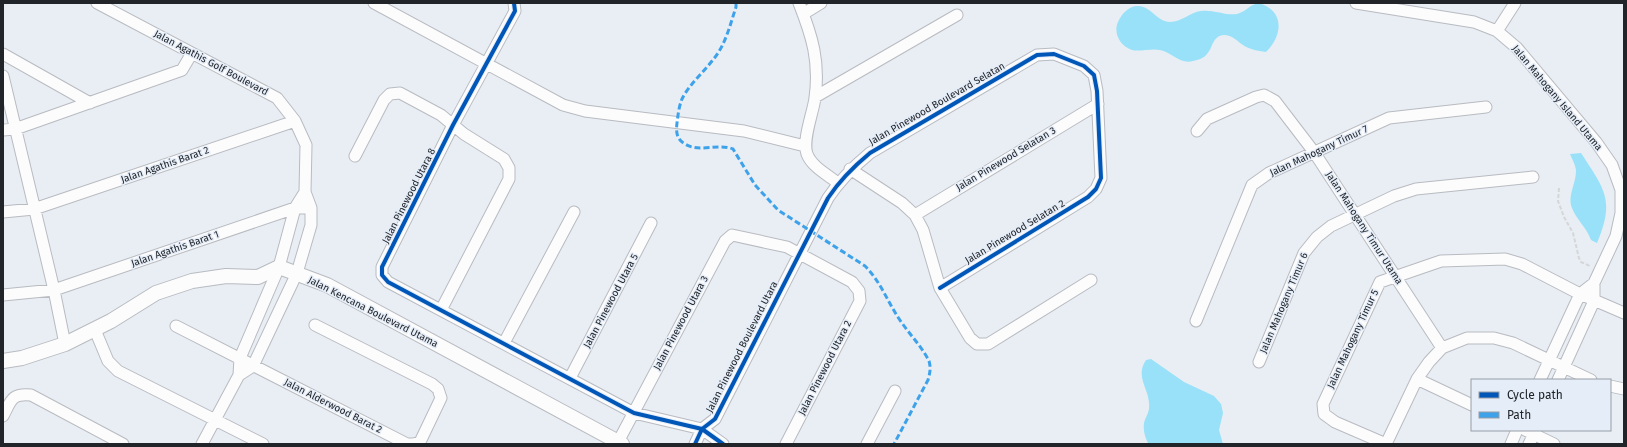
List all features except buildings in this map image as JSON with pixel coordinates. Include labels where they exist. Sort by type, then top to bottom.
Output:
[{"type":"street","name":"Jalan Agathis Golf Boulevard","points":[[97,3],[277,98],[295,121],[306,145],[305,192]]},
{"type":"street","points":[[374,3],[562,105],[585,112],[744,130],[805,146]]},
{"type":"street","name":"Jalan Pinewood Utara 8","points":[[442,310],[388,282],[382,275],[382,267],[454,125],[515,11],[514,3]]},
{"type":"street","points":[[799,3],[812,36],[816,57],[815,97],[805,146],[812,163],[838,183]]},
{"type":"street","points":[[803,14],[821,3]]},
{"type":"street","name":"Jalan Mahogany Island Utama","points":[[1356,3],[1474,22],[1497,31],[1517,48],[1596,142],[1612,165],[1621,190],[1621,212],[1616,236],[1594,283]]},
{"type":"street","points":[[1497,31],[1515,3]]},
{"type":"street","points":[[815,97],[957,15]]},
{"type":"street","points":[[3,130],[15,129],[182,70],[192,53]]},
{"type":"street","points":[[3,54],[90,103]]},
{"type":"street","name":"Jalan Pinewood Boulevard Selatan","points":[[799,254],[828,198],[850,169],[870,153],[1037,55],[1054,54],[1084,66],[1094,75],[1098,104]]},
{"type":"street","points":[[3,76],[54,290],[65,344]]},
{"type":"street","points":[[355,156],[384,100],[390,94],[400,94],[441,115],[464,134],[504,159],[509,168],[509,179],[442,310],[634,413],[702,429],[716,442]]},
{"type":"street","name":"Jalan Mahogany Timur Utama","points":[[1197,131],[1208,119],[1256,97],[1264,95],[1275,101],[1314,152],[1442,348]]},
{"type":"street","name":"Jalan Pinewood Selatan 2","points":[[940,288],[1088,197],[1096,189],[1101,178],[1098,104]]},
{"type":"street","name":"Jalan Pinewood Selatan 3","points":[[915,215],[1098,104]]},
{"type":"street","name":"Jalan Mahogany Timur 7","points":[[1196,321],[1252,185],[1269,173],[1389,118],[1486,107]]},
{"type":"street","name":"Jalan Agathis Barat 2","points":[[3,212],[34,209],[295,121]]},
{"type":"street","points":[[850,169],[902,203],[915,215],[923,230],[940,288],[970,338],[978,344],[988,344],[1091,280]]},
{"type":"street","name":"Jalan Mahogany Timur 6","points":[[1260,362],[1304,253],[1317,237],[1331,226],[1355,213],[1394,196],[1416,189],[1533,177]]},
{"type":"street","points":[[202,444],[239,375],[240,358],[279,267],[295,208],[305,192]]},
{"type":"street","points":[[239,375],[254,366],[297,273],[311,226],[311,208],[305,192]]},
{"type":"street","name":"Jalan Agathis Barat 1","points":[[3,295],[54,290],[295,208],[311,208]]},
{"type":"street","points":[[504,343],[574,212]]},
{"type":"street","name":"Jalan Pinewood Utara 5","points":[[570,378],[651,223]]},
{"type":"street","name":"Jalan Pinewood Utara 3","points":[[620,443],[634,413],[725,241],[732,235],[787,247],[799,254]]},
{"type":"street","name":"Jalan Pinewood Utara 2","points":[[786,444],[860,301],[859,291],[852,282],[799,254]]},
{"type":"street","name":"Jalan Pinewood Boulevard Utara","points":[[694,444],[702,429],[715,419],[799,254]]},
{"type":"street","name":"Jalan Mahogany Timur 5","points":[[1386,444],[1335,422],[1324,414],[1323,404],[1380,282],[1441,261],[1505,259],[1522,264],[1594,302],[1624,313]]},
{"type":"street","points":[[3,361],[22,358],[65,344],[95,330],[156,293],[192,281],[226,276],[258,277],[279,267]]},
{"type":"street","name":"Jalan Kencana Boulevard Utama","points":[[279,267],[327,285],[620,443]]},
{"type":"street","points":[[1540,379],[1580,294],[1594,283]]},
{"type":"street","points":[[1558,379],[1594,302],[1594,283]]},
{"type":"street","points":[[315,325],[432,384],[438,389],[440,398],[420,442],[413,444]]},
{"type":"street","name":"Jalan Alderwood Barat 2","points":[[176,326],[407,444],[413,444]]},
{"type":"street","points":[[95,330],[108,361],[118,371],[263,444]]},
{"type":"street","points":[[1386,444],[1417,379],[1429,362],[1442,348],[1467,338],[1494,338],[1513,343],[1589,379]]},
{"type":"street","points":[[1417,379],[1471,405]]},
{"type":"street","points":[[1611,386],[1624,389]]},
{"type":"street","points":[[867,444],[895,391]]},
{"type":"street","points":[[3,416],[12,398],[21,394],[31,395],[123,444]]},
{"type":"street","name":"Jalan Pinewood Boulevard Utara","points":[[715,419],[716,442]]},
{"type":"street","points":[[1510,444],[1516,431]]},
{"type":"street","points":[[1531,434],[1554,444]]},
{"type":"path","points":[[1559,188],[1558,201],[1564,217],[1573,233],[1581,262],[1600,271]]},
{"type":"water","points":[[1258,3],[1267,6],[1277,17],[1278,31],[1276,39],[1266,52],[1248,48],[1232,37],[1224,35],[1215,40],[1209,52],[1204,57],[1189,62],[1180,60],[1160,50],[1132,50],[1121,42],[1117,35],[1116,30],[1118,22],[1126,11],[1135,6],[1147,8],[1161,20],[1174,22],[1201,11],[1237,14]]},
{"type":"water","points":[[1581,153],[1596,177],[1605,196],[1605,216],[1597,243],[1591,240],[1587,231],[1574,212],[1571,203],[1571,194],[1576,171],[1570,154]]},
{"type":"water","points":[[1151,359],[1184,382],[1214,396],[1221,404],[1223,413],[1219,430],[1223,444],[1149,444],[1145,437],[1144,425],[1149,410],[1149,402],[1142,373],[1146,360]]},
{"type":"marked path","points":[[736,3],[736,7],[721,48],[689,87],[682,99],[679,108],[677,135],[682,142],[690,147],[727,147],[733,149],[755,185],[778,210],[865,266],[876,279],[897,316],[920,346],[929,361],[930,366],[928,380],[894,444]]},
{"type":"cycle path","points":[[514,3],[515,11],[453,125],[382,267],[382,275],[388,282],[634,413],[702,429],[723,444]]},
{"type":"cycle path","points":[[695,444],[702,429],[715,419],[828,198],[837,185],[852,169],[870,153],[1037,55],[1054,54],[1084,66],[1094,75],[1097,91],[1101,178],[1096,189],[1088,197],[940,288]]}]
